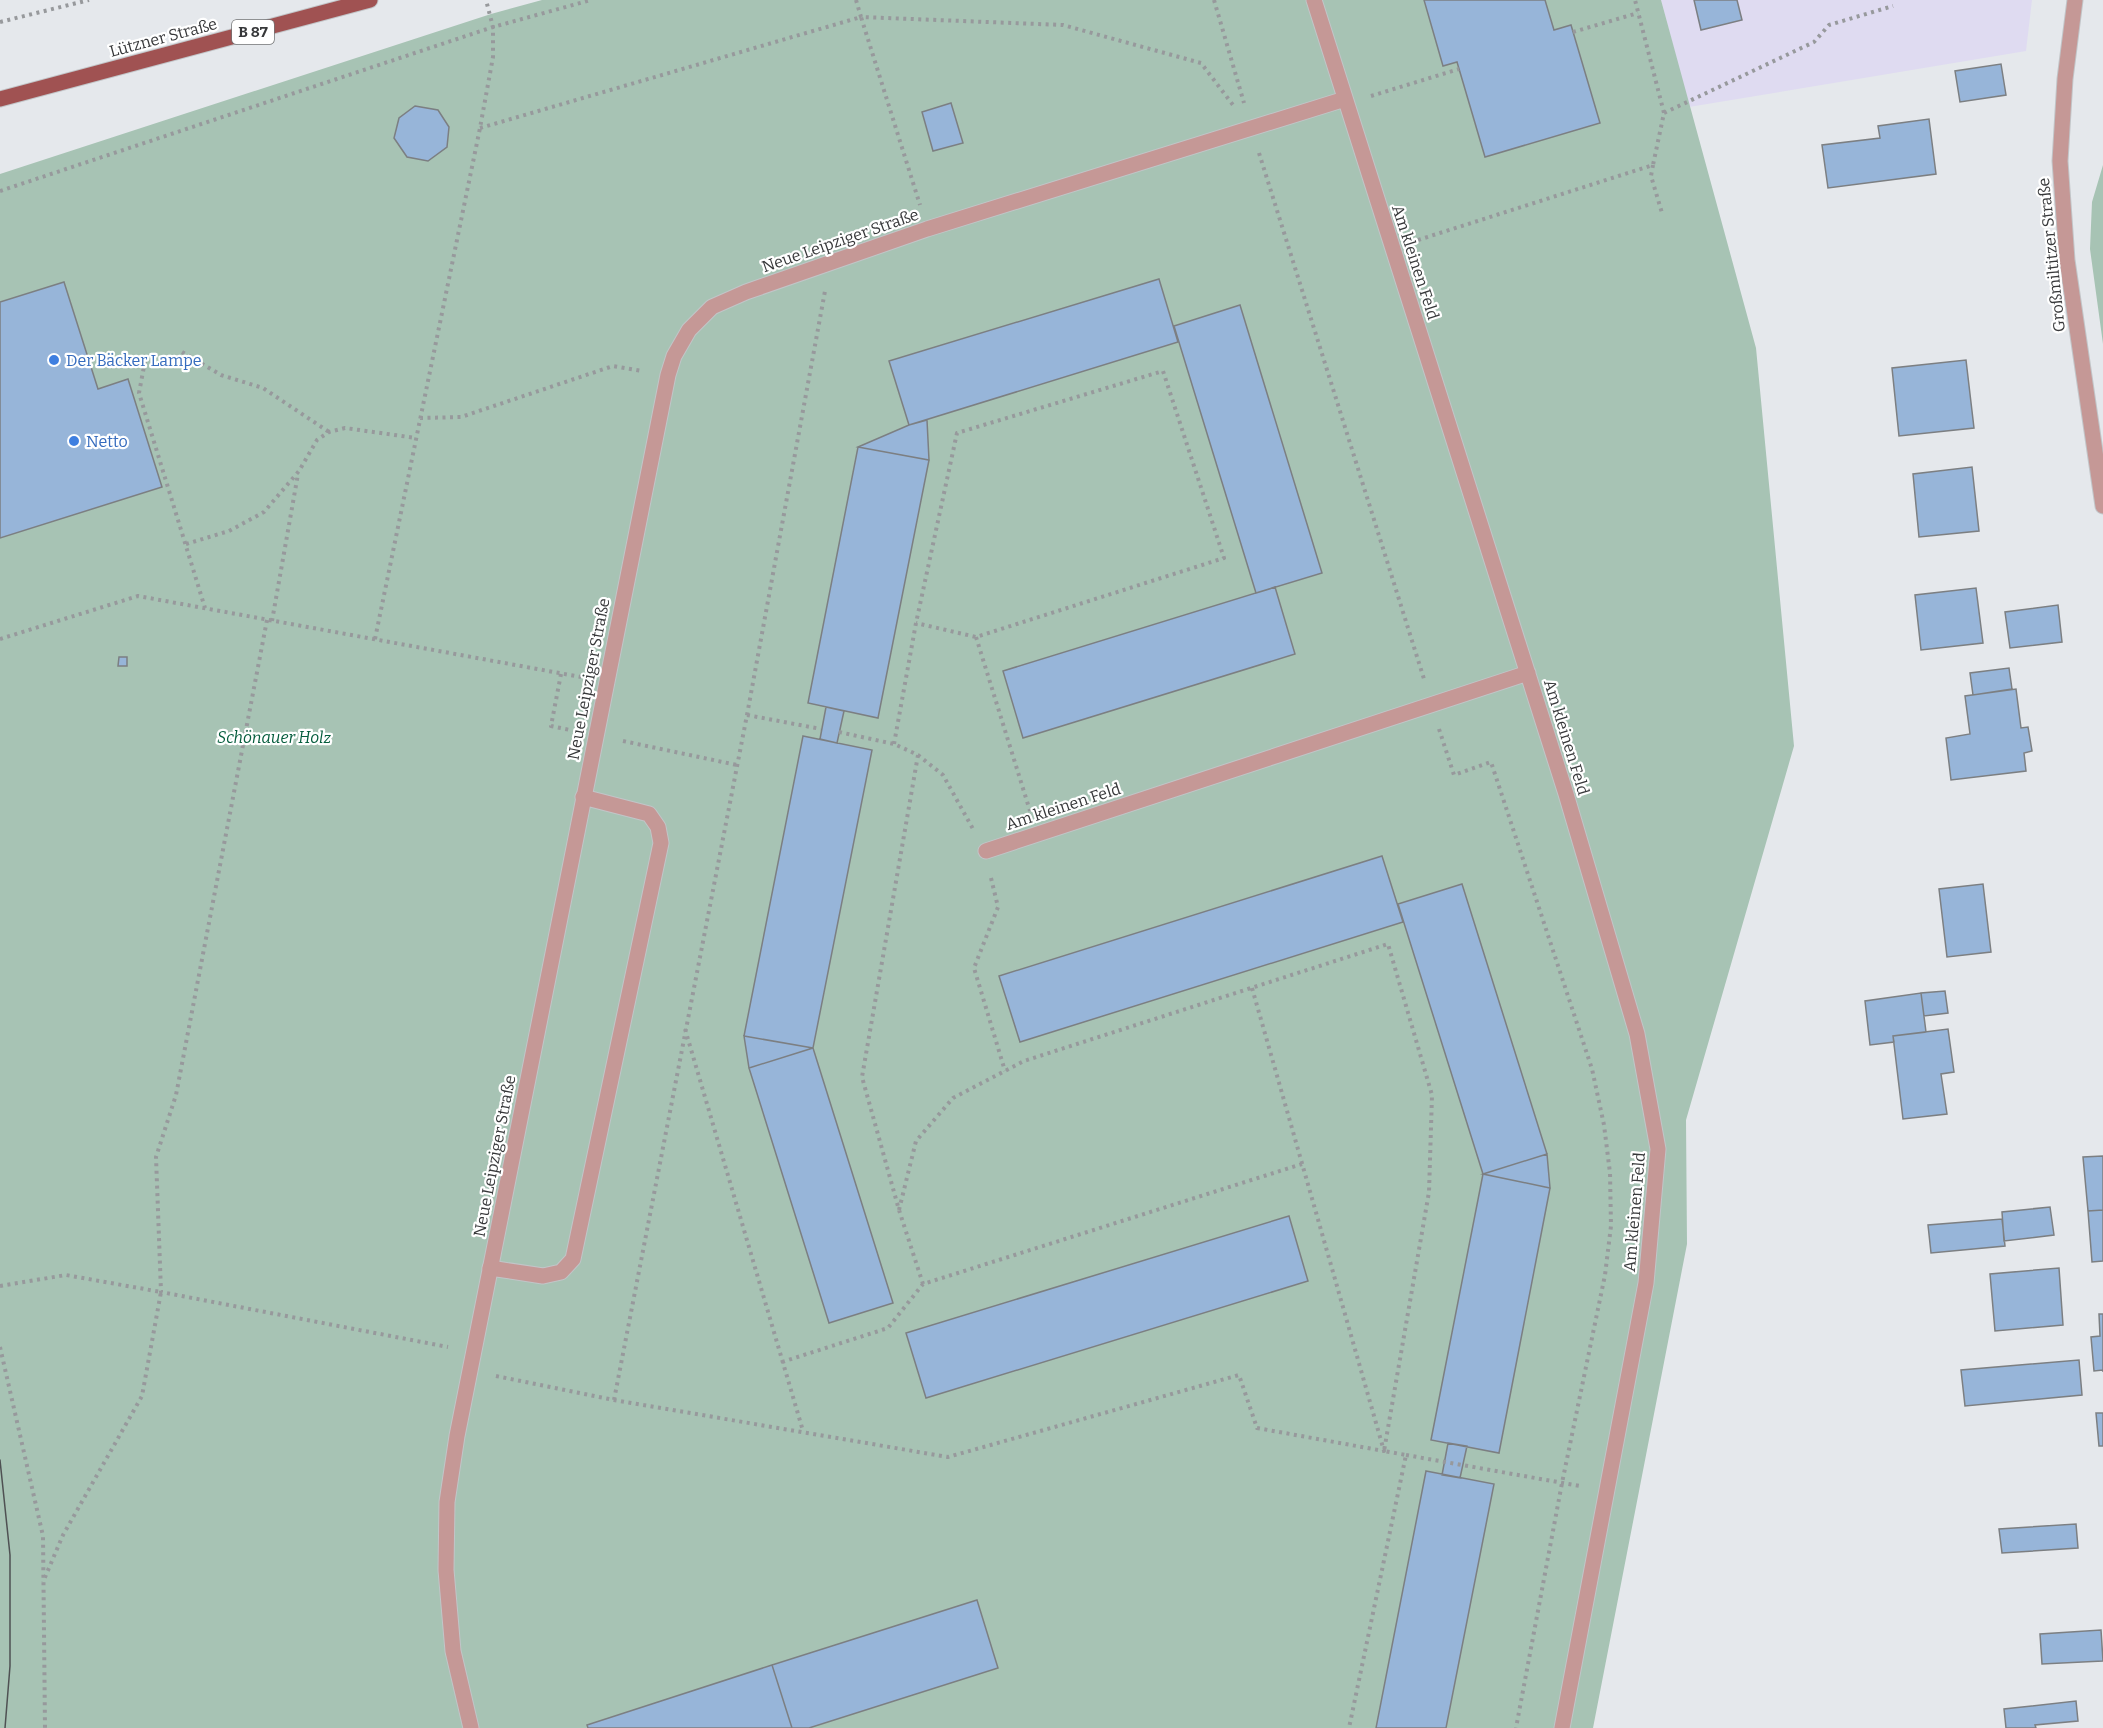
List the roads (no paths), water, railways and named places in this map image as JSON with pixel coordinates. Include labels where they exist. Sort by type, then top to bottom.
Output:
[{"type":"main road","name":"Lützner Straße","points":[[0,99],[370,0]]},
{"type":"street","name":"Am kleinen Feld","points":[[1314,0],[1528,673],[1637,1034],[1658,1149],[1646,1282],[1562,1728]]},
{"type":"street","name":"Großmiltitzer Straße","points":[[2075,0],[2060,161],[2067,260],[2103,506]]},
{"type":"street","name":"Neue Leipziger Straße","points":[[471,1728],[453,1651],[446,1570],[447,1502],[457,1436],[583,797],[668,375],[674,356],[689,330],[712,307],[746,292],[927,229],[1251,128],[1346,101]]},
{"type":"street","name":"Am kleinen Feld","points":[[986,851],[1528,673]]},
{"type":"street","points":[[490,1268],[543,1276],[561,1272],[573,1259],[661,843],[658,827],[649,814],[583,797]]},
{"type":"tram line","points":[[0,1460],[10,1555],[10,1666],[5,1728]]},
{"type":"place","name":"Der Bäcker Lampe","points":[[54,360]]},
{"type":"place","name":"Netto","points":[[74,441]]},
{"type":"park label","name":"Schönauer Holz","points":[[274,737]]}]
